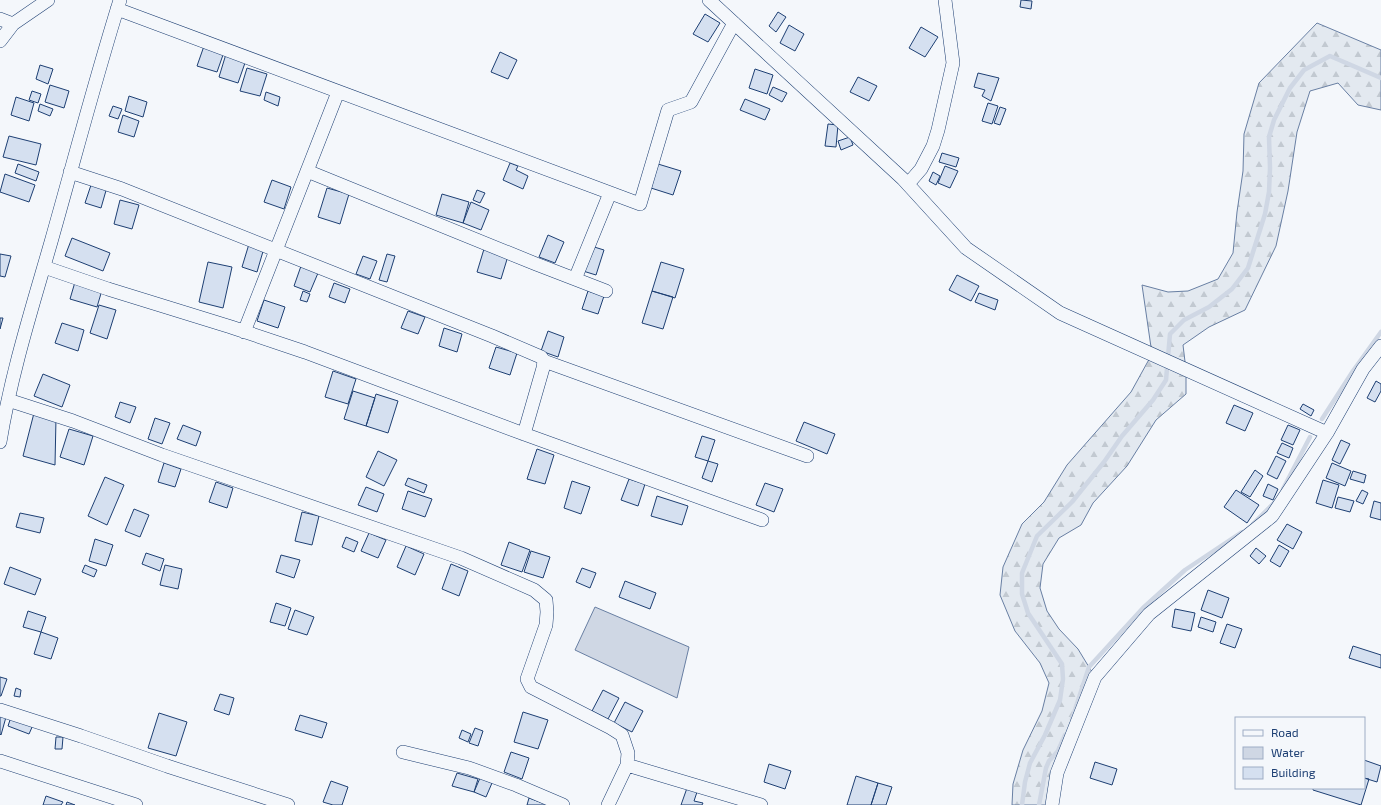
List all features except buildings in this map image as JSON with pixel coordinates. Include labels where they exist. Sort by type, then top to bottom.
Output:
[{"type":"street","points":[[0,41],[13,24],[48,0]]},
{"type":"street","points":[[709,0],[908,184],[966,248],[1060,313],[1327,433]]},
{"type":"street","points":[[908,184],[921,169],[933,146],[953,64],[945,0]]},
{"type":"street","points":[[0,442],[2,418],[20,351],[98,70],[118,5],[338,92],[640,204],[668,110],[691,102],[734,23]]},
{"type":"street","points":[[0,19],[13,24]]},
{"type":"street","points":[[244,332],[338,92]]},
{"type":"street","points":[[307,171],[606,291]]},
{"type":"street","points":[[70,172],[122,189],[492,336],[541,357],[544,361],[807,456]]},
{"type":"street","points":[[575,279],[610,193]]},
{"type":"street","points":[[44,267],[305,352],[524,434],[762,520]]},
{"type":"street","points":[[1052,805],[1057,773],[1095,677],[1149,614],[1272,516],[1327,433],[1363,369],[1381,346]]},
{"type":"street","points":[[524,434],[544,361]]},
{"type":"street","points":[[8,400],[74,421],[162,455],[461,558],[534,590],[546,600],[547,612],[546,624],[527,678],[530,687],[622,735],[628,753],[627,765],[608,805]]},
{"type":"street","points":[[0,710],[288,805]]},
{"type":"street","points":[[403,752],[468,768],[516,785],[563,805]]},
{"type":"street","points":[[0,761],[136,805]]},
{"type":"street","points":[[627,765],[761,805]]},
{"type":"green space","points":[[1317,23],[1381,50],[1381,110],[1358,105],[1338,83],[1310,91],[1297,132],[1288,191],[1276,246],[1245,310],[1209,327],[1183,345],[1186,370],[1186,394],[1156,420],[1127,466],[1093,503],[1081,525],[1059,538],[1043,564],[1040,588],[1047,611],[1059,629],[1078,649],[1095,677],[1052,805],[1012,805],[1013,784],[1023,750],[1042,711],[1049,683],[1040,663],[1015,631],[1000,595],[1003,567],[1022,524],[1044,502],[1067,465],[1131,392],[1152,354],[1142,285],[1168,292],[1188,291],[1218,279],[1233,253],[1243,171],[1244,134],[1259,83]]},
{"type":"water","points":[[595,607],[689,647],[677,698],[575,650]]},
{"type":"waterway","points":[[1022,805],[1025,782],[1030,763],[1045,735],[1060,700],[1063,679],[1062,664],[1028,613],[1022,594],[1022,573],[1037,536],[1072,502],[1104,462],[1122,436],[1153,400],[1166,380],[1170,334],[1184,320],[1209,307],[1232,289],[1248,268],[1265,214],[1269,192],[1269,137],[1274,120],[1290,88],[1304,70],[1330,56],[1381,78]]},
{"type":"waterway","points":[[1322,419],[1353,371],[1381,332]]},
{"type":"waterway","points":[[1283,489],[1310,437]]},
{"type":"waterway","points":[[1253,524],[1275,502]]},
{"type":"waterway","points":[[1072,719],[1089,667],[1143,608],[1185,570],[1242,532]]},
{"type":"waterway","points":[[1039,805],[1046,768],[1049,761],[1058,751],[1065,735]]}]
